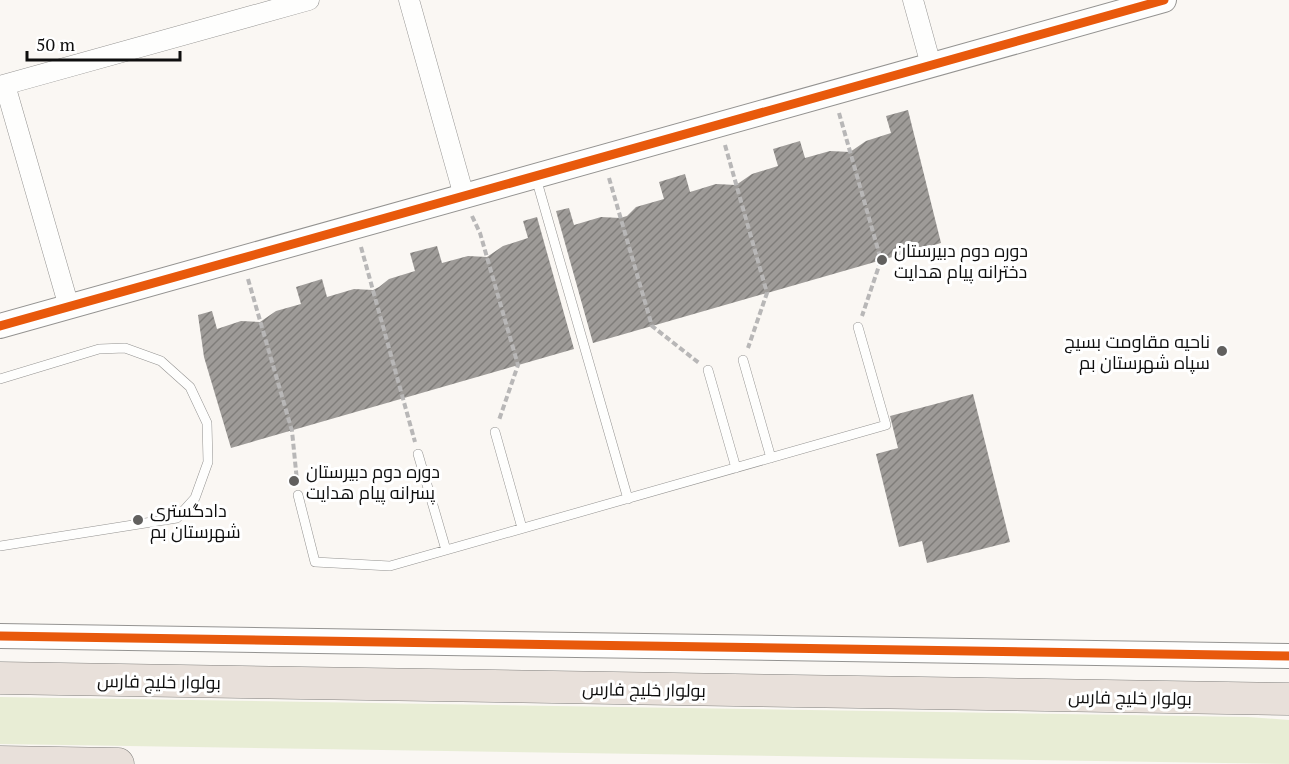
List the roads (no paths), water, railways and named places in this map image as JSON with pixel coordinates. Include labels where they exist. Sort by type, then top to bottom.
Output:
[{"type":"highway","name":"بولوار خلیج فارس","points":[[0,678],[1289,699]]},
{"type":"highway","points":[[1248,699],[1289,705]]},
{"type":"highway","points":[[0,762],[118,764]]},
{"type":"street","points":[[69,307],[3,85],[276,4],[309,0]]},
{"type":"street","points":[[409,0],[464,196]]},
{"type":"street","points":[[913,0],[931,65]]},
{"type":"street","points":[[0,326],[1164,0]]},
{"type":"street","points":[[0,636],[1289,656]]},
{"type":"lane","points":[[535,176],[628,499]]},
{"type":"lane","points":[[298,495],[315,562],[390,566],[886,425],[858,327]]},
{"type":"lane","points":[[0,379],[99,349],[125,348],[161,361],[190,387],[207,423],[208,462],[195,498],[177,518],[0,546]]},
{"type":"lane","points":[[743,360],[771,458]]},
{"type":"lane","points":[[708,370],[736,468]]},
{"type":"lane","points":[[495,432],[522,528]]},
{"type":"lane","points":[[418,454],[446,550]]},
{"type":"place","name":"دوره دوم دبیرستان دخترانه پیام هدایت","points":[[882,260]]},
{"type":"place","name":"ناحیه مقاومت بسیج سپاه شهرستان بم","points":[[1222,351]]},
{"type":"place","name":"دوره دوم دبیرستان پسرانه پیام هدایت","points":[[294,481]]},
{"type":"place","name":"دادگستری شهرستان بم","points":[[138,520]]}]
